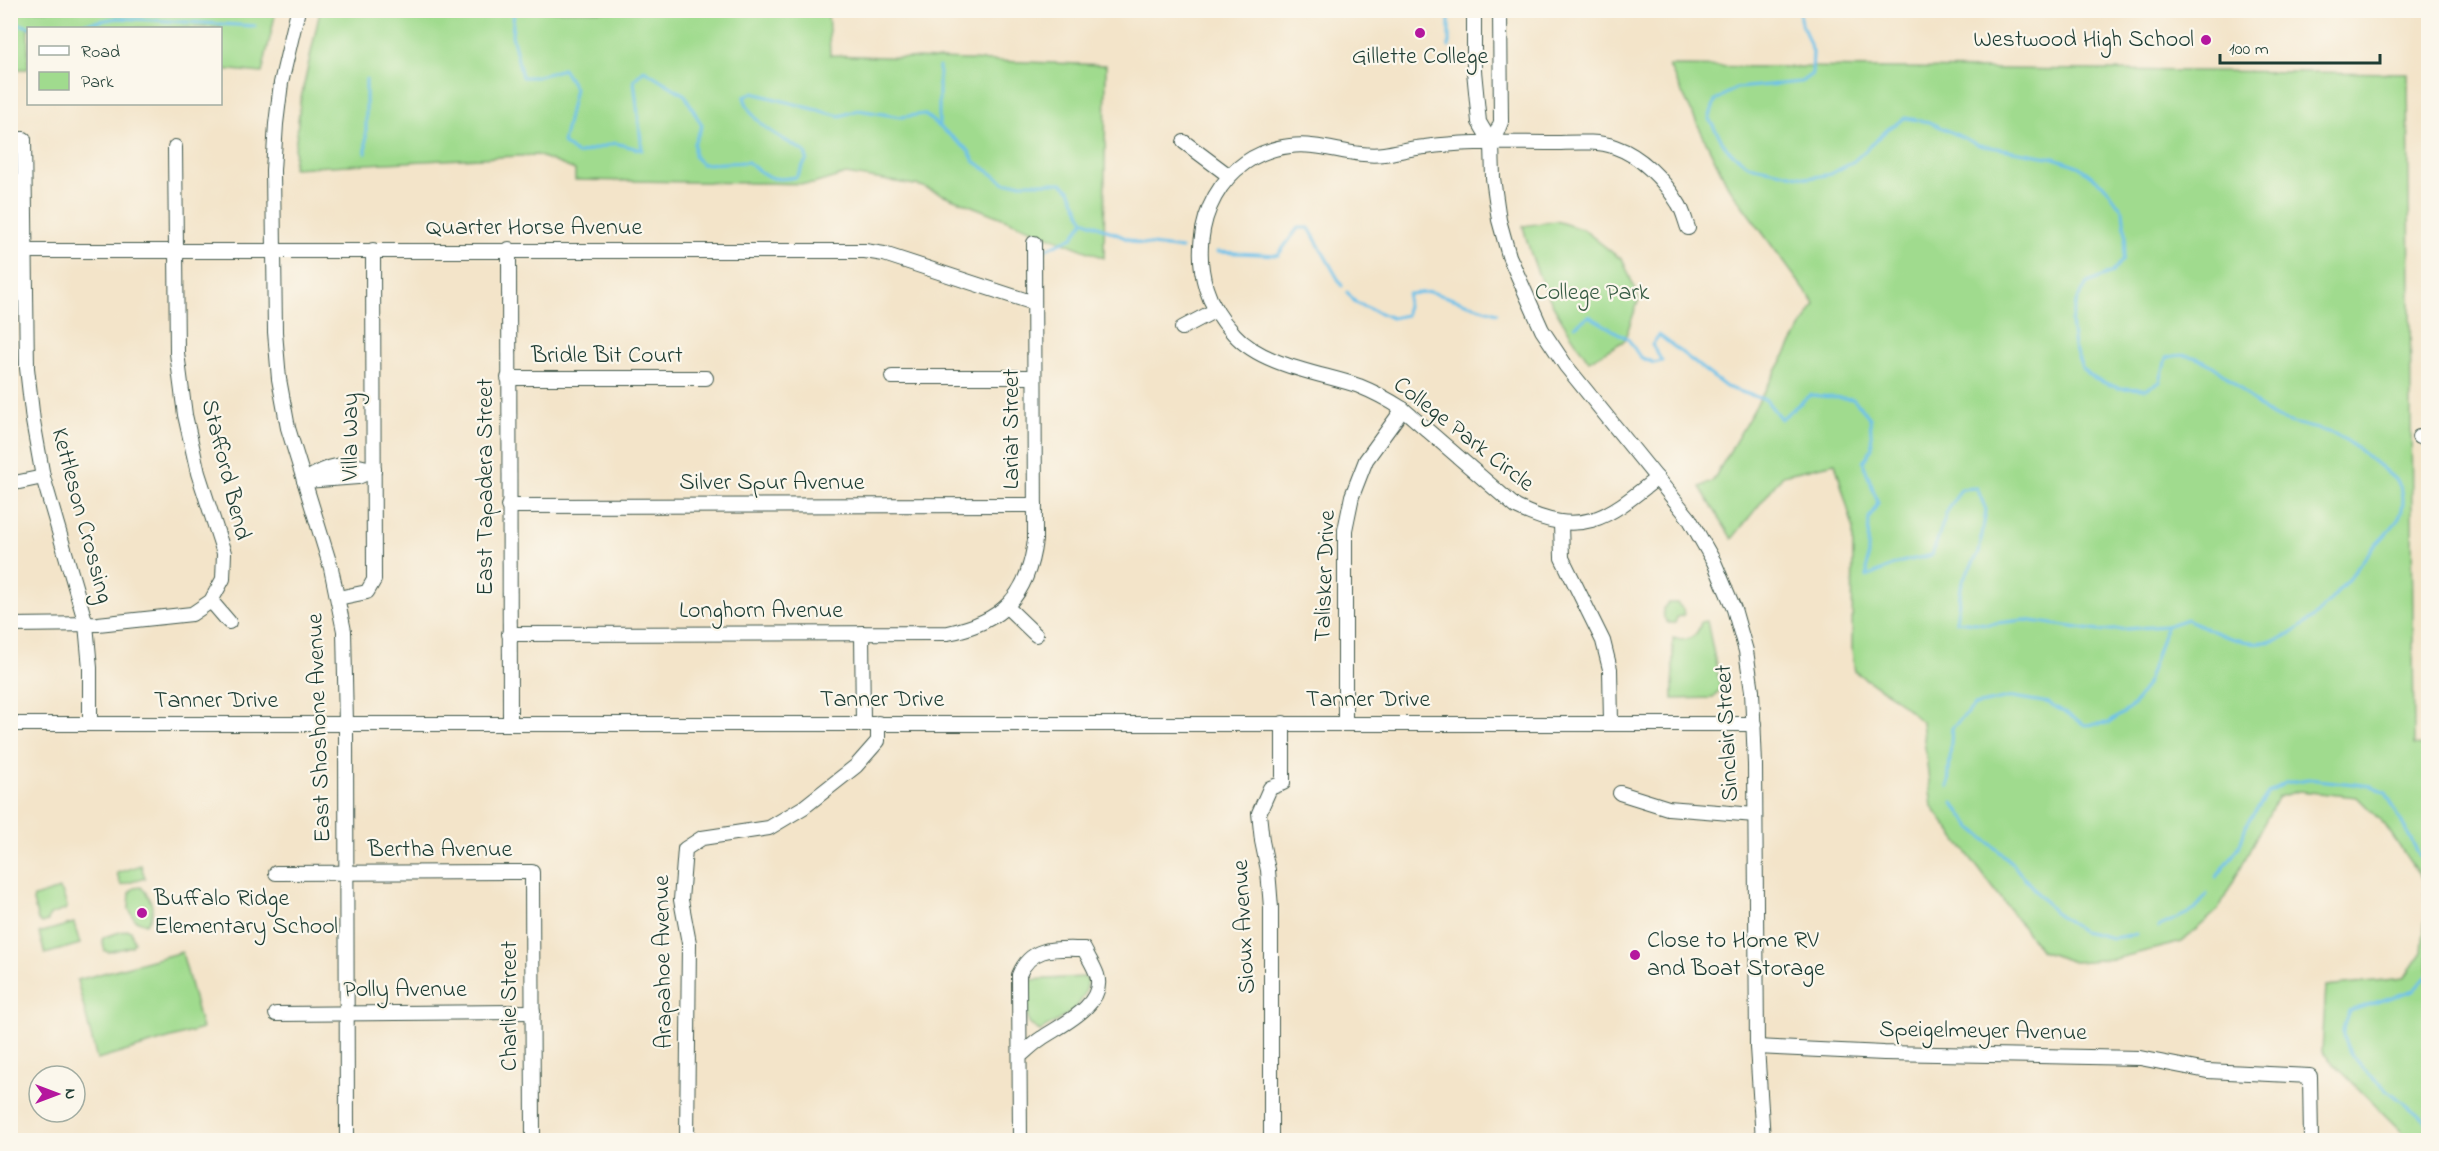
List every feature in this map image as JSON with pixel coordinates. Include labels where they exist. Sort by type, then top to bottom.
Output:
[{"type":"street","name":"East Shoshone Avenue","points":[[298,10],[281,84],[276,124],[273,170],[275,332],[279,379],[288,428],[331,568],[344,631],[347,1140]]},
{"type":"street","name":"Sinclair Street","points":[[1474,10],[1474,71],[1479,122],[1492,144]]},
{"type":"street","name":"Sinclair Street","points":[[1500,10],[1501,122],[1492,144],[1493,178],[1509,256],[1542,330],[1566,366],[1694,527],[1714,562],[1734,609],[1746,651],[1754,723],[1757,1047],[1763,1140]]},
{"type":"street","name":"Kettleson Crossing","points":[[17,139],[26,251],[27,368],[33,421],[43,477],[86,624],[90,668],[90,724]]},
{"type":"street","points":[[1184,142],[1228,175]]},
{"type":"street","name":"College Park Circle","points":[[1657,478],[1607,516],[1587,522],[1561,523],[1538,518],[1516,507],[1402,409],[1386,398],[1359,387],[1282,363],[1258,352],[1236,336],[1216,310],[1206,290],[1201,262],[1201,238],[1207,211],[1228,175],[1266,151],[1291,146],[1317,146],[1357,155],[1383,154],[1426,146],[1589,143],[1613,146],[1639,159],[1653,172],[1679,204],[1688,228]]},
{"type":"street","name":"Stafford Bend","points":[[175,147],[177,353],[185,415],[198,473],[224,553],[223,579],[211,601]]},
{"type":"street","name":"Lariat Street","points":[[1007,607],[1023,585],[1032,563],[1035,505],[1034,243]]},
{"type":"street","name":"Quarter Horse Avenue","points":[[26,251],[509,249],[865,251],[884,254],[1034,303]]},
{"type":"street","name":"East Tapadera Street","points":[[509,249],[510,724]]},
{"type":"street","name":"Villa Way","points":[[338,598],[367,592],[374,580],[373,250]]},
{"type":"street","points":[[1182,328],[1216,310]]},
{"type":"street","points":[[892,377],[1034,377]]},
{"type":"street","name":"Bridle Bit Court","points":[[508,378],[706,378]]},
{"type":"street","name":"Talisker Drive","points":[[1345,723],[1345,530],[1352,496],[1366,460],[1402,409]]},
{"type":"street","points":[[304,481],[358,477],[374,470]]},
{"type":"street","points":[[10,484],[43,477]]},
{"type":"street","name":"Silver Spur Avenue","points":[[508,506],[1035,505]]},
{"type":"street","points":[[1561,523],[1562,558],[1603,641],[1610,669],[1611,723]]},
{"type":"street","points":[[10,625],[86,624],[192,614],[211,601],[229,622]]},
{"type":"street","points":[[1007,607],[1036,634]]},
{"type":"street","name":"Longhorn Avenue","points":[[509,634],[948,633],[968,629],[990,619],[1007,607]]},
{"type":"street","points":[[862,633],[863,723]]},
{"type":"street","name":"Arapahoe Avenue","points":[[687,1140],[689,943],[681,900],[685,849],[702,838],[769,828],[804,807],[856,766],[878,741],[878,723]]},
{"type":"street","name":"Sioux Avenue","points":[[1270,1140],[1271,908],[1259,813],[1270,788],[1283,783],[1283,723]]},
{"type":"street","name":"Tanner Drive","points":[[10,724],[1754,723]]},
{"type":"street","points":[[1620,793],[1668,808],[1755,815]]},
{"type":"street","name":"Bertha Avenue","points":[[276,873],[532,872]]},
{"type":"street","name":"Charlie Street","points":[[532,872],[533,1140]]},
{"type":"street","points":[[1020,1056],[1040,1039],[1072,1020],[1089,1004],[1096,990],[1097,976],[1084,949],[1054,949],[1038,952],[1024,963],[1019,975],[1020,1140]]},
{"type":"street","name":"Polly Avenue","points":[[276,1014],[533,1012]]},
{"type":"street","name":"Speigelmeyer Avenue","points":[[1757,1047],[1884,1053],[2140,1058],[2207,1071],[2310,1076],[2311,1140]]},
{"type":"green space","points":[[11,10],[276,10],[262,73],[222,69],[222,27],[27,27],[27,69],[11,69]]},
{"type":"green space","points":[[320,11],[828,11],[830,55],[1106,65],[1104,258],[921,186],[846,174],[813,184],[575,180],[575,170],[537,155],[293,168],[300,103]]},
{"type":"green space","points":[[1669,66],[2408,73],[2414,745],[2428,746],[2428,1140],[2410,1140],[2322,1052],[2326,986],[2404,978],[2422,952],[2426,907],[2423,881],[2385,825],[2357,797],[2299,791],[2278,797],[2218,910],[2182,942],[2114,959],[2074,962],[2041,951],[1932,807],[1922,722],[1894,697],[1855,672],[1852,650],[1853,527],[1835,463],[1783,475],[1732,539],[1700,487],[1712,482],[1815,304],[1728,186]]},
{"type":"green space","name":"College Park","points":[[1556,221],[1584,230],[1622,258],[1639,299],[1624,341],[1589,361],[1567,328],[1541,281],[1523,226]]},
{"type":"green space","points":[[1669,603],[1677,603],[1683,609],[1684,615],[1677,617],[1675,623],[1668,623],[1664,618],[1663,609]]},
{"type":"green space","points":[[1707,621],[1721,689],[1713,698],[1673,699],[1673,638],[1683,640],[1695,635],[1701,622]]},
{"type":"green space","points":[[141,865],[145,878],[121,885],[117,873]]},
{"type":"green space","points":[[141,887],[148,895],[152,905],[152,915],[146,924],[135,920],[129,909],[130,892],[134,888]]},
{"type":"green space","points":[[59,889],[67,906],[65,910],[50,915],[48,921],[42,923],[38,920],[34,897]]},
{"type":"green space","points":[[74,923],[80,944],[45,954],[39,933]]},
{"type":"green space","points":[[127,930],[131,931],[134,942],[132,946],[105,951],[102,940],[104,937]]},
{"type":"green space","points":[[182,952],[202,1029],[97,1060],[77,980]]},
{"type":"green space","points":[[1084,977],[1088,981],[1086,991],[1071,1012],[1040,1031],[1029,1024],[1026,1009],[1029,980]]},
{"type":"waterway","points":[[514,10],[512,35],[522,77],[536,77],[563,69],[575,88],[563,143],[577,154],[615,143],[642,150],[634,80],[644,70],[685,95],[702,126],[694,143],[694,156],[702,164],[748,162],[765,175],[781,179],[796,177],[807,159],[805,152],[760,123],[748,107],[744,97],[753,93],[840,116],[858,110],[901,117],[924,114],[969,151],[974,161],[1005,183],[1062,183],[1070,190],[1084,220],[1137,243],[1181,249]]},
{"type":"waterway","points":[[1449,10],[1449,47]]},
{"type":"waterway","points":[[1800,10],[1800,19],[1813,52],[1812,74],[1801,82],[1736,88],[1715,101],[1709,119],[1727,149],[1748,165],[1809,178],[1831,174],[1854,161],[1888,129],[1905,118],[1929,122],[1979,145],[2054,158],[2078,166],[2106,187],[2123,211],[2126,235],[2123,260],[2111,273],[2088,283],[2077,300],[2071,322],[2074,347],[2082,368],[2095,379],[2118,388],[2146,389],[2160,382],[2166,358],[2180,355],[2194,357],[2220,371],[2271,415],[2342,438],[2394,479],[2403,496],[2401,514],[2393,526],[2321,611],[2296,631],[2282,638],[2257,642],[2233,639],[2187,619],[2166,626],[2146,686],[2133,706],[2109,723],[2085,725],[2049,703],[2013,697],[1975,705],[1952,728],[1948,787]]},
{"type":"waterway","points":[[1434,14],[1449,14]]},
{"type":"waterway","points":[[48,27],[117,18],[255,26]]},
{"type":"waterway","points":[[10,22],[30,27]]},
{"type":"waterway","points":[[939,67],[939,125]]},
{"type":"waterway","points":[[366,79],[366,153]]},
{"type":"waterway","points":[[1044,250],[1073,237],[1084,220]]},
{"type":"waterway","points":[[1217,252],[1278,255],[1298,228],[1309,228],[1342,286]]},
{"type":"waterway","points":[[1347,292],[1356,303],[1392,318],[1406,315],[1408,294],[1431,292],[1497,313]]},
{"type":"waterway","points":[[1575,326],[1589,316],[1628,339],[1640,357],[1654,363],[1662,361],[1652,345],[1659,335],[1726,387],[1766,400],[1781,419],[1810,395],[1853,399],[1870,418],[1872,448],[1863,462],[1878,503],[1869,518],[1867,577],[1901,562],[1932,555],[1947,512],[1961,489],[1977,488],[1986,510],[1979,553],[1962,581],[1956,621],[1987,624],[2025,620],[2099,631],[2165,626]]},
{"type":"waterway","points":[[2216,878],[2239,847],[2247,823],[2268,793],[2285,783],[2308,779],[2372,786],[2386,793],[2428,871]]},
{"type":"waterway","points":[[1953,803],[1972,828],[2008,859],[2053,911],[2082,931],[2113,938],[2136,934]]},
{"type":"waterway","points":[[2158,927],[2195,910],[2207,894]]},
{"type":"waterway","points":[[2428,975],[2414,990],[2349,1011],[2343,1031],[2347,1047],[2355,1059],[2379,1083],[2428,1124]]},
{"type":"place","name":"Gillette College","points":[[1420,33]]},
{"type":"place","name":"Westwood High School","points":[[2206,40]]},
{"type":"place","name":"Buffalo Ridge Elementary School","points":[[142,913]]},
{"type":"place","name":"Close to Home RV and Boat Storage","points":[[1635,955]]}]
